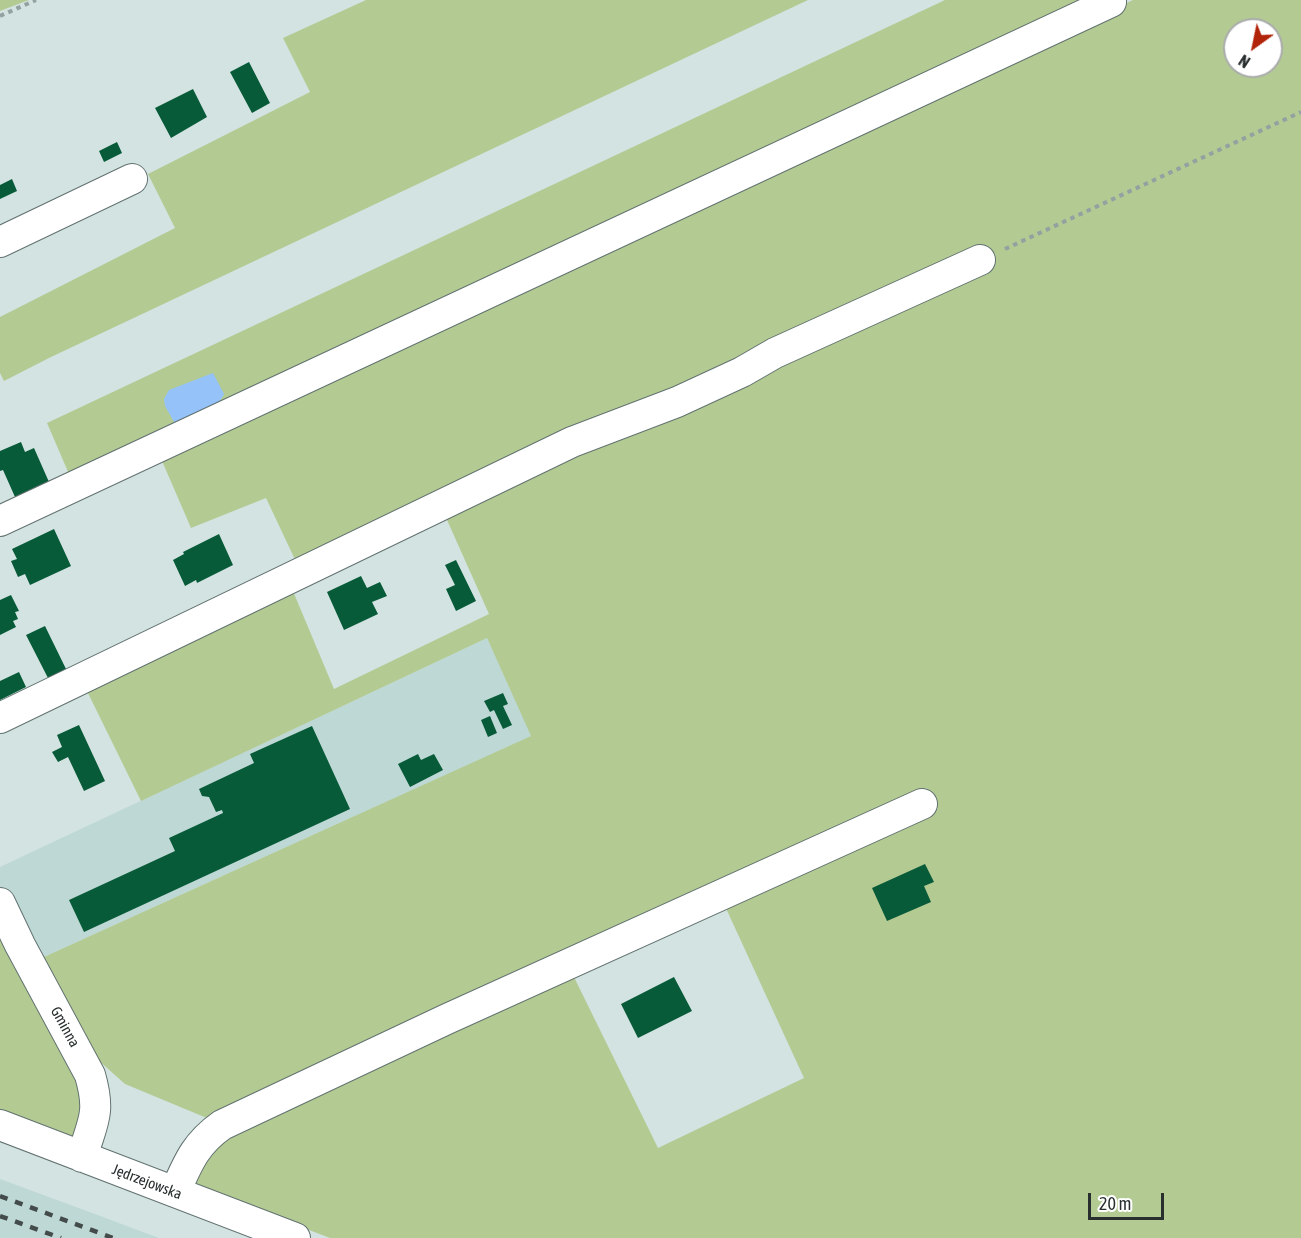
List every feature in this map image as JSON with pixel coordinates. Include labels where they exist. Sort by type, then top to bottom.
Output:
[{"type":"street","points":[[0,521],[1111,2]]},
{"type":"street","points":[[0,242],[132,179]]},
{"type":"street","points":[[0,718],[572,442],[677,402],[742,372],[775,353],[980,260]]},
{"type":"street","points":[[175,1192],[190,1158],[206,1136],[222,1125],[458,1014],[922,804]]},
{"type":"street","name":"Gminna","points":[[0,903],[90,1075],[96,1096],[96,1112],[82,1157]]},
{"type":"street","name":"Jędrzejowska","points":[[0,1125],[295,1238]]},
{"type":"path","points":[[0,16],[36,0]]},
{"type":"path","points":[[980,260],[1301,112]]},
{"type":"shaded area","points":[[487,638],[532,736],[35,961],[0,887],[0,867]]},
{"type":"shaded area","points":[[0,1179],[111,1220],[159,1238],[0,1238]]},
{"type":"green space","points":[[0,0],[29,0],[0,11]]},
{"type":"green space","points":[[366,0],[808,0],[4,381],[0,373],[0,317],[175,228],[148,174],[310,92],[283,38]]},
{"type":"green space","points":[[945,0],[1099,0],[72,481],[47,423]]},
{"type":"green space","points":[[1133,0],[1301,0],[1301,1238],[330,1238],[197,1187],[195,1171],[210,1146],[572,973],[658,1148],[804,1078],[724,904],[938,809],[927,788],[714,885],[214,1121],[125,1084],[97,1059],[35,961],[531,736],[487,638],[141,801],[85,687],[290,584],[334,689],[489,614],[443,511],[299,568],[266,498],[191,528],[159,454]]},
{"type":"green space","points":[[0,927],[51,1019],[89,1109],[76,1136],[64,1136],[0,1110]]},
{"type":"water","points":[[213,373],[224,394],[221,399],[206,412],[182,425],[174,422],[165,406],[164,399],[169,390]]},
{"type":"building","points":[[249,62],[270,103],[252,113],[230,72]]},
{"type":"building","points":[[193,89],[207,117],[171,138],[155,108]]},
{"type":"building","points":[[117,142],[122,153],[104,162],[99,151]]},
{"type":"building","points":[[12,179],[17,191],[0,199],[0,185]]},
{"type":"building","points":[[21,442],[25,452],[34,448],[49,482],[15,497],[3,470],[0,471],[0,451]]},
{"type":"building","points":[[54,529],[71,566],[30,585],[25,574],[18,577],[11,561],[17,559],[12,549]]},
{"type":"building","points":[[219,534],[233,565],[197,583],[196,580],[185,586],[173,560],[184,554],[183,552]]},
{"type":"building","points":[[456,560],[476,601],[456,611],[446,589],[455,585],[445,565]]},
{"type":"building","points":[[361,576],[367,588],[380,582],[387,596],[372,602],[378,614],[344,630],[327,592]]},
{"type":"building","points":[[11,595],[19,611],[15,612],[18,619],[13,621],[16,627],[0,635],[0,600]]},
{"type":"building","points":[[45,626],[66,669],[48,678],[26,635]]},
{"type":"building","points":[[19,672],[26,687],[0,700],[0,681]]},
{"type":"building","points":[[503,693],[508,704],[503,706],[512,725],[503,729],[494,710],[490,712],[484,701]]},
{"type":"building","points":[[490,716],[497,733],[488,737],[481,720]]},
{"type":"building","points":[[79,725],[105,781],[84,791],[68,757],[58,762],[52,752],[62,747],[57,735]]},
{"type":"building","points":[[312,726],[350,809],[84,932],[69,900],[175,851],[169,838],[223,813],[222,810],[216,812],[209,797],[202,796],[199,789],[254,763],[250,754]]},
{"type":"building","points":[[418,754],[421,760],[434,754],[443,770],[410,787],[398,764]]},
{"type":"building","points":[[925,864],[934,882],[924,886],[931,902],[887,921],[872,888]]},
{"type":"building","points":[[674,977],[692,1011],[638,1038],[621,1004]]},
{"type":"railway","points":[[0,1196],[113,1238]]},
{"type":"railway","points":[[0,1216],[61,1238]]}]
